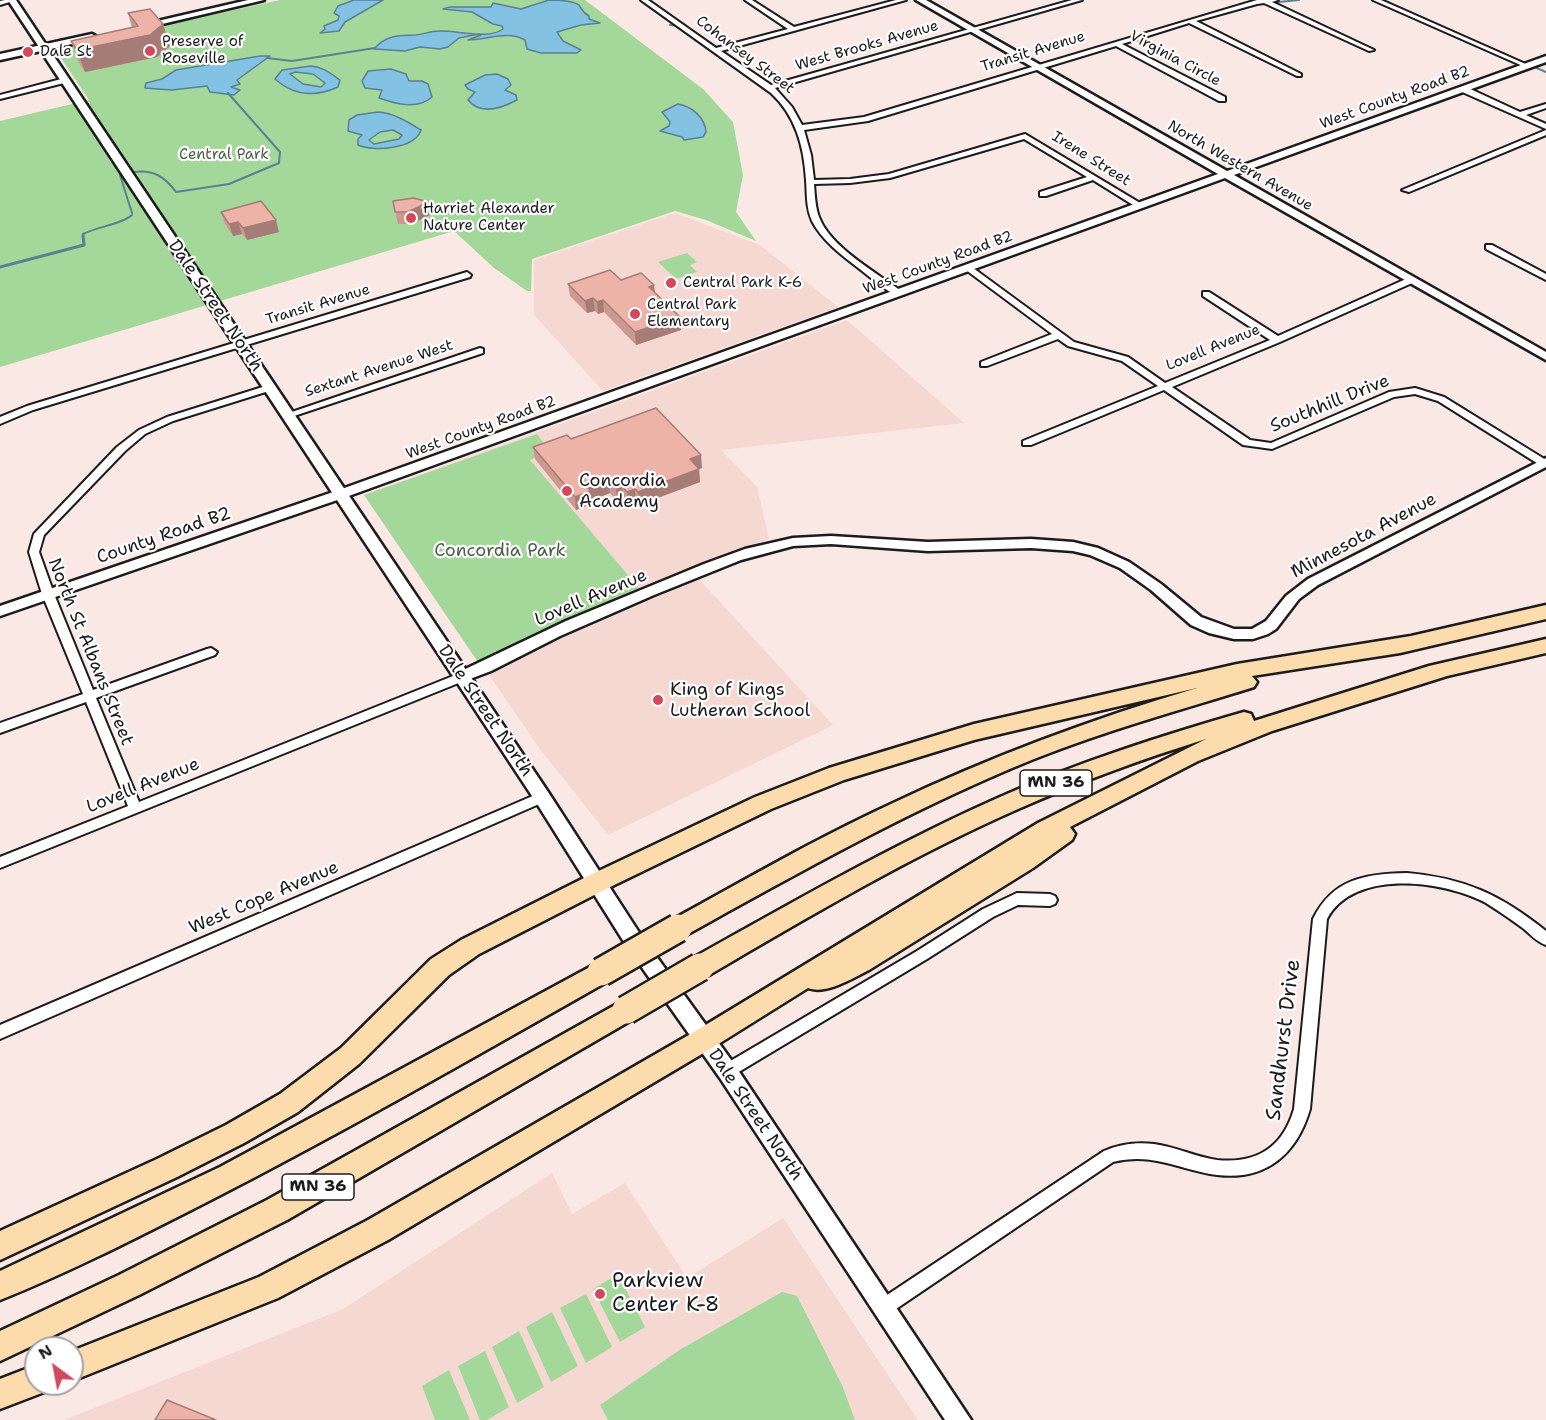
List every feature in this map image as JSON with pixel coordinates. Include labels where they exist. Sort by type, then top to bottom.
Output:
[{"type":"highway","name":"MN 36","points":[[0,1286],[176,1204],[257,1163],[813,853],[899,809],[1048,745],[1188,698],[1546,612]]},
{"type":"highway","points":[[8,1240],[167,1168],[265,1118],[350,1056],[426,980],[453,957],[596,883],[763,803],[837,774],[974,732],[1196,679],[1307,658],[1414,643]]},
{"type":"highway","name":"MN 36","points":[[0,1346],[129,1285],[277,1210],[878,866],[977,817],[1073,776],[1166,743],[1240,721],[1440,670],[1546,646]]},
{"type":"highway","points":[[84,1361],[268,1288],[378,1230],[703,1040],[794,984],[839,973],[860,963],[1025,861],[1138,782],[1190,754],[1233,737],[1440,670]]},
{"type":"highway","points":[[0,1394],[24,1385]]},
{"type":"main road","points":[[129,29],[260,0]]},
{"type":"main road","points":[[0,57],[107,34]]},
{"type":"main road","name":"Dale Street North","points":[[44,48],[543,797],[596,883],[703,1040],[727,1071],[959,1420]]},
{"type":"street","points":[[0,3],[13,0]]},
{"type":"street","name":"Dale Street North","points":[[13,0],[44,48]]},
{"type":"street","name":"Cohansey Street","points":[[644,0],[769,88],[788,104],[799,128],[806,152],[813,212],[821,229],[838,246],[898,293]]},
{"type":"street","points":[[747,0],[793,29]]},
{"type":"street","points":[[715,50],[903,0]]},
{"type":"street","name":"North Western Avenue","points":[[920,0],[1409,281],[1546,357]]},
{"type":"street","name":"West Brooks Avenue","points":[[769,88],[1079,0]]},
{"type":"street","name":"Transit Avenue","points":[[799,128],[865,119],[1190,21],[1263,1],[1275,0]]},
{"type":"street","points":[[1376,0],[1527,66]]},
{"type":"street","points":[[1263,1],[1371,50]]},
{"type":"street","points":[[1190,21],[1299,75]]},
{"type":"street","name":"Virginia Circle","points":[[1116,43],[1222,99]]},
{"type":"street","name":"West County Road B2","points":[[340,495],[1546,59]]},
{"type":"street","points":[[0,98],[65,80]]},
{"type":"street","points":[[1463,89],[1546,128]]},
{"type":"street","points":[[1518,115],[1546,106]]},
{"type":"street","points":[[1406,190],[1546,132]]},
{"type":"street","name":"Irene Street","points":[[810,182],[850,181],[899,174],[1025,136],[1141,206]]},
{"type":"street","points":[[1043,194],[1094,177]]},
{"type":"street","points":[[1489,247],[1546,277]]},
{"type":"street","points":[[969,268],[1078,347],[1125,359],[1164,386]]},
{"type":"street","name":"Transit Avenue","points":[[3,419],[467,275]]},
{"type":"street","name":"Lovell Avenue","points":[[1028,443],[1276,340],[1409,281]]},
{"type":"street","points":[[1206,294],[1276,340]]},
{"type":"street","points":[[984,364],[1059,335]]},
{"type":"street","name":"Sextant Avenue West","points":[[288,415],[480,351]]},
{"type":"street","name":"Southhill Drive","points":[[1164,386],[1242,441],[1264,447],[1278,444],[1398,392],[1424,393],[1441,399],[1545,463]]},
{"type":"street","name":"North St Albans Street","points":[[135,808],[48,594],[34,552],[39,534],[121,449],[142,432],[170,419],[269,388]]},
{"type":"street","name":"Minnesota Avenue","points":[[1207,627],[1235,634],[1253,633],[1265,629],[1293,597],[1313,582],[1545,463]]},
{"type":"street","name":"County Road B2","points":[[0,611],[340,495]]},
{"type":"street","name":"Lovell Avenue","points":[[0,863],[483,669],[556,631],[723,561],[767,547],[805,541],[855,541],[942,547],[1054,545],[1086,550],[1113,559],[1133,570],[1196,621],[1207,627]]},
{"type":"street","points":[[0,728],[211,652]]},
{"type":"street","name":"West Cope Avenue","points":[[0,1032],[543,797]]},
{"type":"street","name":"Sandhurst Drive","points":[[884,1307],[1109,1156],[1145,1150],[1218,1167],[1235,1168],[1253,1165],[1282,1150],[1292,1138],[1302,1109],[1320,919],[1326,907],[1346,890],[1377,881],[1425,879],[1444,882],[1481,894],[1501,905],[1546,939]]},
{"type":"street","points":[[727,1071],[988,913],[1017,899],[1050,900]]},
{"type":"shaded area","name":"Central Park K-6","points":[[675,213],[760,245],[838,307],[603,391],[534,315],[534,260]]},
{"type":"shaded area","name":"Concordia Academy","points":[[847,320],[964,423],[721,450],[757,487],[769,539],[561,621],[478,662],[364,495]]},
{"type":"shaded area","name":"King of Kings Lutheran School","points":[[699,579],[833,725],[608,835],[540,749],[489,675],[558,640]]},
{"type":"shaded area","name":"Parkview Center K-8","points":[[552,1173],[572,1214],[625,1183],[687,1278],[783,1218],[918,1420],[64,1420],[343,1309]]},
{"type":"green space","name":"Central Park","points":[[280,0],[585,0],[703,89],[733,122],[743,175],[736,212],[756,241],[706,220],[675,211],[532,259],[531,291],[527,291],[494,268],[454,231],[0,367],[0,121],[89,100],[55,49]]},
{"type":"green space","points":[[687,253],[697,262],[690,265],[697,272],[676,279],[658,262]]},
{"type":"green space","name":"Concordia Park","points":[[537,434],[550,452],[530,460],[639,588],[541,630],[478,662],[364,495]]},
{"type":"green space","points":[[618,1274],[645,1327],[620,1342],[593,1289]]},
{"type":"green space","points":[[782,1292],[797,1296],[842,1385],[855,1420],[608,1420],[600,1405],[681,1349]]},
{"type":"green space","points":[[586,1294],[612,1347],[586,1363],[560,1308]]},
{"type":"green space","points":[[552,1312],[578,1366],[551,1382],[526,1327]]},
{"type":"green space","points":[[519,1331],[544,1387],[517,1403],[492,1347]]},
{"type":"green space","points":[[485,1351],[509,1407],[487,1420],[480,1420],[458,1366]]},
{"type":"green space","points":[[449,1370],[470,1420],[435,1420],[422,1386]]},
{"type":"water","points":[[354,0],[383,0],[345,22],[339,31],[320,33],[325,29],[324,26],[338,20],[339,16],[334,13],[338,6]]},
{"type":"water","points":[[549,0],[564,1],[579,5],[589,19],[600,23],[581,25],[557,32],[563,41],[581,50],[577,53],[541,53],[527,49],[525,40],[511,36],[468,40],[481,35],[479,34],[489,34],[503,29],[502,26],[493,24],[472,12],[443,9],[491,7],[493,3],[521,9]]},
{"type":"water","points":[[433,31],[479,34],[459,38],[448,47],[440,49],[420,47],[405,51],[374,49],[388,38]]},
{"type":"water","points":[[270,56],[237,80],[240,84],[231,87],[240,90],[234,95],[210,92],[207,86],[172,90],[145,88],[146,83],[162,79],[176,70]]},
{"type":"water","points":[[311,66],[326,71],[340,80],[338,87],[330,90],[313,93],[297,92],[275,79],[282,70]],"holes":[[[295,72],[313,74],[325,83],[321,87],[303,84],[290,74]]]},
{"type":"water","points":[[391,69],[406,74],[409,81],[422,81],[428,84],[432,97],[414,105],[400,104],[379,98],[382,90],[365,88],[362,81],[368,71]]},
{"type":"water","points":[[497,74],[508,79],[511,85],[505,90],[516,95],[517,100],[492,109],[473,105],[468,100],[475,92],[465,85],[485,75]]},
{"type":"water","points":[[678,104],[688,107],[700,117],[706,132],[703,137],[684,140],[682,137],[660,131],[669,126],[670,122],[662,112]]},
{"type":"water","points":[[378,112],[390,114],[421,130],[411,141],[403,145],[383,148],[365,147],[358,145],[358,139],[362,135],[348,131],[349,120],[357,115]],"holes":[[[393,130],[402,135],[399,139],[374,144],[369,140],[380,132]]]},
{"type":"building","points":[[150,9],[163,24],[150,35],[77,50],[71,41],[138,26],[128,13]]},
{"type":"building","points":[[413,198],[429,202],[408,212],[395,212],[393,201]]},
{"type":"building","points":[[261,201],[276,220],[243,228],[238,222],[229,224],[221,212]]},
{"type":"building","name":"Central Park Elementary","points":[[610,270],[621,280],[641,273],[654,285],[649,287],[680,317],[635,332],[603,300],[597,302],[593,298],[585,301],[568,284]]},
{"type":"building","name":"Concordia Academy","points":[[656,408],[701,455],[690,459],[699,469],[638,492],[635,489],[627,492],[622,486],[616,488],[609,480],[588,488],[591,491],[575,497],[533,447],[567,435],[571,439]]},
{"type":"building","points":[[167,1400],[216,1420],[155,1420]]},
{"type":"waterway","points":[[1258,4],[1299,0]]},
{"type":"waterway","points":[[1143,37],[1230,11]]},
{"type":"waterway","points":[[1417,16],[1546,72]]},
{"type":"waterway","points":[[670,25],[680,26]]},
{"type":"waterway","points":[[841,69],[975,31]]},
{"type":"waterway","points":[[267,58],[292,61],[375,48]]},
{"type":"waterway","points":[[134,172],[141,171],[158,175],[176,192],[229,184],[279,163],[280,152],[228,93]]},
{"type":"waterway","points":[[120,175],[132,213]]},
{"type":"waterway","points":[[83,235],[132,215]]},
{"type":"waterway","points":[[0,267],[84,245],[83,235]]},
{"type":"place","name":"Preserve of Roseville","points":[[150,51]]},
{"type":"place","name":"Dale St","points":[[28,52]]},
{"type":"place","name":"Harriet Alexander Nature Center","points":[[411,218]]},
{"type":"place","name":"Central Park K-6","points":[[671,283]]},
{"type":"place","name":"Central Park Elementary","points":[[635,314]]},
{"type":"place","name":"Concordia Academy","points":[[567,491]]},
{"type":"place","name":"King of Kings Lutheran School","points":[[658,700]]},
{"type":"place","name":"Parkview Center K-8","points":[[600,1294]]}]
